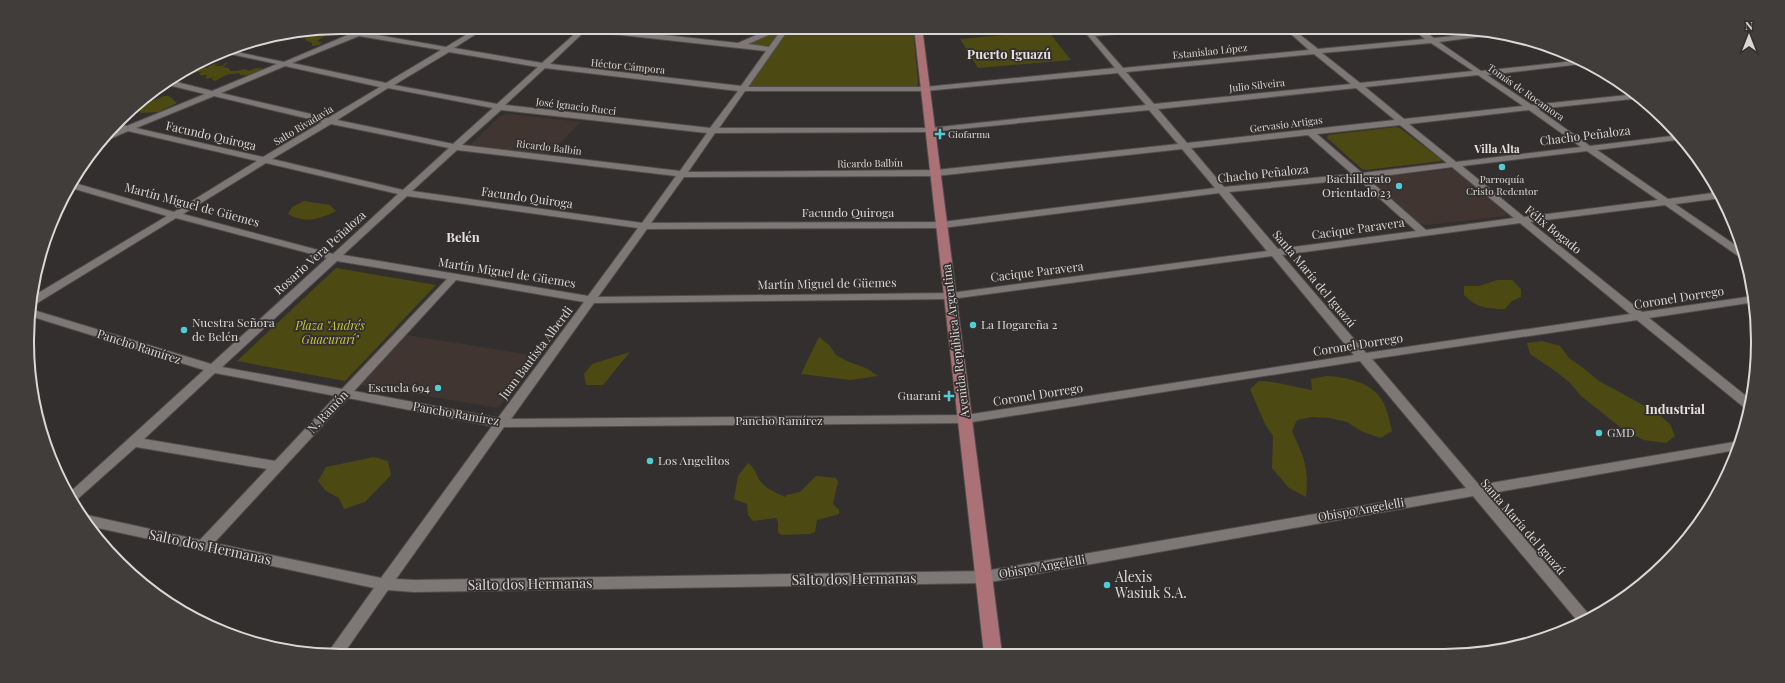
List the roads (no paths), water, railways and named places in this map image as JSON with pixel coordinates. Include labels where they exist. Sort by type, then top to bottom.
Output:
[{"type":"main road","name":"Avenida República Argentina","points":[[919,34],[992,649]]},
{"type":"street","name":"Héctor Cámpora","points":[[357,34],[544,66],[743,89],[925,90]]},
{"type":"street","points":[[115,133],[357,34]]},
{"type":"street","name":"Salto Rivadavia","points":[[37,299],[473,34]]},
{"type":"street","name":"Rosario Vera Peñaloza","points":[[75,495],[579,34]]},
{"type":"street","points":[[630,34],[771,49]]},
{"type":"street","points":[[738,46],[765,34]]},
{"type":"street","name":"Juan Bautista Alberdi","points":[[338,649],[500,423],[592,300],[782,34]]},
{"type":"street","name":"Santa María del Iguazú","points":[[1090,34],[1582,616]]},
{"type":"street","name":"Félix Bogado","points":[[1294,34],[1520,220],[1642,317],[1745,402]]},
{"type":"street","name":"Tomás de Rocamora","points":[[1423,34],[1737,251]]},
{"type":"street","name":"Estanislao López","points":[[925,90],[1475,36]]},
{"type":"street","name":"José Ignacio Rucci","points":[[234,53],[388,86],[499,107],[712,132],[930,130]]},
{"type":"street","name":"Julio Silveira","points":[[930,130],[1574,63]]},
{"type":"street","name":"Ricardo Balbín","points":[[174,84],[330,121],[457,146],[682,174],[936,173]]},
{"type":"street","name":"Gervasio Artigas","points":[[936,173],[1185,147],[1630,97]]},
{"type":"street","name":"Facundo Quiroga","points":[[121,127],[405,193],[645,226],[942,225]]},
{"type":"street","points":[[1311,133],[1424,233]]},
{"type":"street","name":"Chacho Peñaloza","points":[[942,225],[1221,190],[1360,176],[1586,147],[1674,138]]},
{"type":"street","name":"Martín Miguel de Güemes","points":[[76,186],[175,215],[334,257],[592,300],[951,296]]},
{"type":"street","name":"Cacique Paravera","points":[[951,296],[1276,254],[1520,220],[1714,196]]},
{"type":"street","name":"N. Ramón","points":[[203,546],[453,278]]},
{"type":"street","name":"Coronel Dorrego","points":[[966,419],[1363,357],[1642,317],[1748,300]]},
{"type":"street","name":"Pancho Ramírez","points":[[36,314],[213,369],[500,423],[966,419]]},
{"type":"street","points":[[134,442],[278,466]]},
{"type":"street","name":"Obispo Angelelli","points":[[984,577],[1733,446]]},
{"type":"street","name":"Salto dos Hermanas","points":[[93,521],[384,584],[414,586],[984,577]]},
{"type":"place","name":"Giofarma","points":[[940,134]]},
{"type":"place","name":"Parroquía Cristo Redentor","points":[[1502,167]]},
{"type":"place","name":"Bachillerato Orientado 23","points":[[1399,186]]},
{"type":"place","name":"La Hogareña 2","points":[[973,325]]},
{"type":"place","name":"Nuestra Señora de Belén","points":[[184,330]]},
{"type":"place","name":"Escuela 694","points":[[438,388]]},
{"type":"place","name":"Guarani","points":[[949,396]]},
{"type":"place","name":"GMD","points":[[1599,433]]},
{"type":"place","name":"Los Angelitos","points":[[650,461]]},
{"type":"place","name":"Alexis Wasiuk S.A.","points":[[1107,585]]},
{"type":"district","name":"Puerto Iguazú","points":[[1009,54]]},
{"type":"district","name":"Villa Alta","points":[[1497,149]]},
{"type":"district","name":"Belén","points":[[463,237]]},
{"type":"district","name":"Industrial","points":[[1675,409]]},
{"type":"park label","name":"Plaza \"Andrés Guacurarí\"","points":[[330,333]]}]
